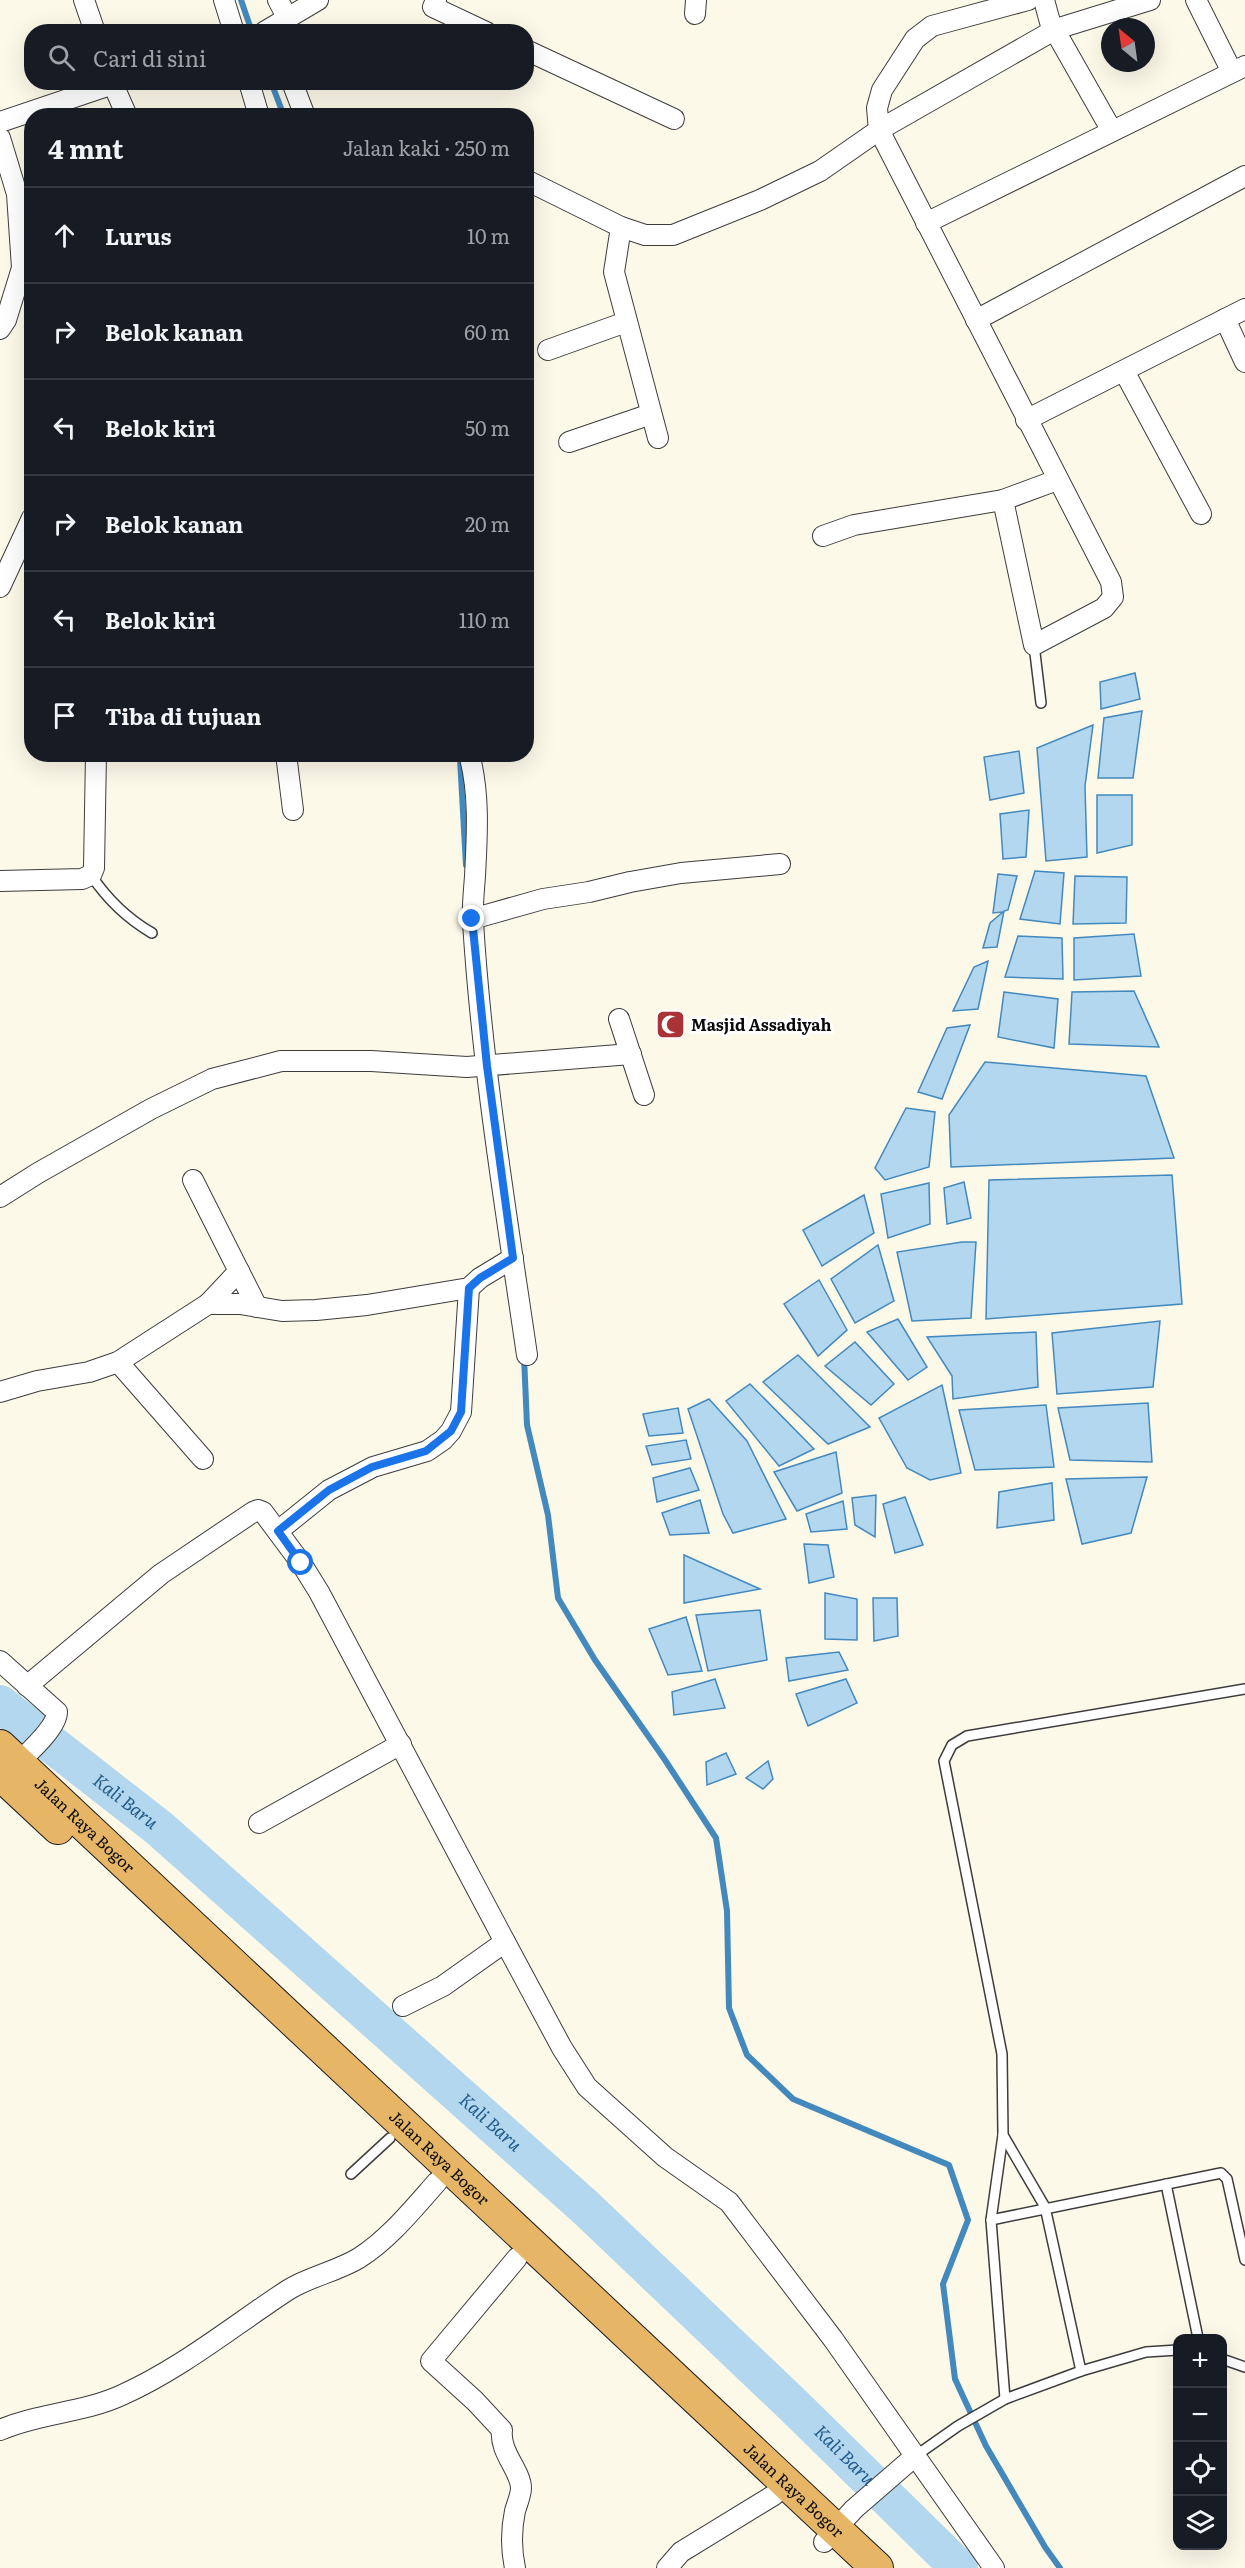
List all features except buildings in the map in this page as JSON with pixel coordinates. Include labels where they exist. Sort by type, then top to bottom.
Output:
[{"type":"highway","name":"Jalan Raya Bogor","points":[[13,1758],[390,2138],[518,2258],[774,2495],[838,2526],[850,2568]]},
{"type":"highway","name":"Jalan Raya Bogor","points":[[13,1758],[838,2526],[878,2568]]},
{"type":"street","points":[[84,0],[92,24]]},
{"type":"street","points":[[224,0],[232,24]]},
{"type":"street","points":[[278,0],[288,19]]},
{"type":"street","points":[[279,24],[318,0]]},
{"type":"street","points":[[436,0],[433,7],[469,24]]},
{"type":"street","points":[[1004,500],[1034,645],[1104,608],[1113,597],[1111,582],[879,130],[877,108],[882,90],[915,39],[932,26],[1028,0]]},
{"type":"street","points":[[1044,0],[1050,22],[1112,131]]},
{"type":"street","points":[[534,184],[621,227],[645,235],[672,235],[760,200],[820,171],[879,130],[1056,29],[1150,0]]},
{"type":"street","points":[[926,223],[1239,69],[1196,0]]},
{"type":"street","points":[[534,54],[674,119]]},
{"type":"street","points":[[41,108],[94,90]]},
{"type":"street","points":[[118,90],[124,108]]},
{"type":"street","points":[[251,90],[257,108]]},
{"type":"street","points":[[295,90],[302,108]]},
{"type":"street","points":[[0,122],[24,114]]},
{"type":"street","points":[[0,138],[17,194],[22,268],[6,320],[0,328]]},
{"type":"street","points":[[976,320],[1245,176]]},
{"type":"street","points":[[621,227],[614,272],[658,438]]},
{"type":"street","points":[[1026,420],[1245,309]]},
{"type":"street","points":[[1225,319],[1245,362]]},
{"type":"street","points":[[548,350],[626,322]]},
{"type":"street","points":[[1124,371],[1201,514]]},
{"type":"street","points":[[569,442],[651,414]]},
{"type":"street","points":[[823,536],[854,525],[1004,500],[1057,480]]},
{"type":"street","points":[[0,587],[24,535]]},
{"type":"street","points":[[0,881],[82,879],[91,875],[94,868],[96,762]]},
{"type":"street","points":[[287,762],[293,810]]},
{"type":"street","points":[[471,762],[476,803],[477,852],[472,919],[479,1066],[527,1355]]},
{"type":"street","points":[[472,919],[543,899],[589,892],[630,882],[681,873],[780,864]]},
{"type":"street","points":[[619,1018],[644,1095]]},
{"type":"street","points":[[0,1197],[151,1109],[212,1078],[281,1061],[371,1061],[479,1066],[631,1054]]},
{"type":"street","points":[[193,1180],[257,1308]]},
{"type":"street","points":[[208,1304],[240,1304],[282,1311],[367,1305],[475,1283],[511,1260]]},
{"type":"street","points":[[0,1392],[118,1362],[208,1304],[239,1271]]},
{"type":"street","points":[[278,1531],[329,1490],[372,1467],[426,1451],[451,1431],[461,1412],[475,1283]]},
{"type":"street","points":[[118,1362],[203,1459]]},
{"type":"street","points":[[27,1686],[161,1574],[253,1512],[258,1510],[263,1512],[319,1592],[504,1942],[574,2069],[587,2087],[665,2157],[729,2202],[833,2339],[909,2461],[994,2568]]},
{"type":"street","points":[[0,1661],[57,1713],[57,1718],[51,1728],[13,1758]]},
{"type":"street","points":[[259,1823],[401,1744]]},
{"type":"street","points":[[403,2006],[442,1986],[504,1942]]},
{"type":"street","points":[[0,2430],[19,2422],[78,2411],[122,2395],[194,2356],[291,2289],[329,2274],[359,2258],[398,2226],[437,2182]]},
{"type":"street","points":[[515,2568],[512,2526],[521,2487],[501,2437],[502,2430],[475,2401],[431,2361],[518,2258]]},
{"type":"street","points":[[838,2526],[909,2461]]},
{"type":"street","points":[[667,2568],[681,2552],[774,2495]]},
{"type":"lane","points":[[1034,645],[1041,702]]},
{"type":"lane","points":[[91,875],[119,907],[137,924],[152,933]]},
{"type":"lane","points":[[1005,2399],[992,2220],[1003,2135],[1002,2054],[944,1761],[952,1745],[967,1736],[1245,1689]]},
{"type":"lane","points":[[1003,2135],[1045,2207],[1081,2371]]},
{"type":"lane","points":[[351,2174],[390,2138]]},
{"type":"lane","points":[[992,2220],[1045,2207],[1221,2173],[1227,2179],[1245,2260]]},
{"type":"lane","points":[[1166,2184],[1197,2334]]},
{"type":"lane","points":[[909,2461],[958,2426],[1005,2399],[1081,2371],[1146,2352],[1173,2350]]},
{"type":"lane","points":[[1227,2361],[1245,2367]]},
{"type":"water","points":[[1135,673],[1140,699],[1101,709],[1100,682]]},
{"type":"water","points":[[1142,711],[1133,778],[1098,778],[1104,718]]},
{"type":"water","points":[[1093,725],[1085,786],[1087,857],[1046,861],[1037,748]]},
{"type":"water","points":[[1019,751],[1024,793],[990,800],[984,757]]},
{"type":"water","points":[[1097,795],[1132,795],[1132,845],[1097,853]]},
{"type":"water","points":[[1029,810],[1026,857],[1003,859],[1000,814]]},
{"type":"water","points":[[1035,871],[1064,873],[1060,924],[1020,919]]},
{"type":"water","points":[[998,874],[1017,876],[1008,910],[1004,911],[997,947],[983,948],[990,923],[1003,912],[993,913]]},
{"type":"water","points":[[1075,876],[1127,877],[1126,923],[1073,924]]},
{"type":"water","points":[[1134,934],[1141,976],[1074,980],[1074,938]]},
{"type":"water","points":[[1018,936],[1062,938],[1063,979],[1005,977]]},
{"type":"water","points":[[988,961],[978,1009],[953,1011],[974,967]]},
{"type":"water","points":[[1134,991],[1159,1047],[1069,1044],[1072,992]]},
{"type":"water","points":[[1004,992],[1058,999],[1054,1048],[998,1037]]},
{"type":"water","points":[[970,1025],[942,1099],[918,1092],[947,1028]]},
{"type":"water","points":[[985,1062],[1146,1076],[1174,1158],[951,1167],[949,1115]]},
{"type":"water","points":[[906,1108],[935,1112],[929,1167],[885,1180],[875,1168]]},
{"type":"water","points":[[1172,1175],[1182,1304],[986,1319],[989,1180]]},
{"type":"water","points":[[964,1182],[971,1218],[947,1224],[944,1188]]},
{"type":"water","points":[[929,1183],[930,1224],[888,1238],[881,1194]]},
{"type":"water","points":[[864,1195],[874,1233],[822,1266],[803,1230]]},
{"type":"water","points":[[976,1242],[971,1318],[912,1321],[897,1252]]},
{"type":"water","points":[[878,1245],[894,1301],[855,1323],[831,1279]]},
{"type":"water","points":[[819,1280],[847,1330],[818,1356],[784,1304]]},
{"type":"water","points":[[898,1319],[927,1367],[908,1380],[867,1332]]},
{"type":"water","points":[[1160,1321],[1153,1387],[1057,1394],[1052,1333]]},
{"type":"water","points":[[1036,1332],[1038,1387],[953,1399],[952,1376],[927,1337]]},
{"type":"water","points":[[855,1342],[894,1384],[871,1405],[825,1366]]},
{"type":"water","points":[[798,1355],[870,1427],[828,1444],[763,1382]]},
{"type":"water","points":[[750,1384],[814,1449],[779,1466],[726,1401]]},
{"type":"water","points":[[942,1385],[961,1473],[930,1480],[907,1468],[879,1418]]},
{"type":"water","points":[[709,1399],[747,1441],[786,1519],[733,1533],[723,1514],[688,1409]]},
{"type":"water","points":[[1148,1403],[1152,1462],[1070,1460],[1058,1408]]},
{"type":"water","points":[[1046,1405],[1054,1467],[975,1470],[959,1410]]},
{"type":"water","points":[[678,1408],[683,1433],[649,1436],[643,1414]]},
{"type":"water","points":[[686,1440],[691,1459],[652,1465],[646,1446]]},
{"type":"water","points":[[836,1452],[842,1493],[797,1511],[774,1472]]},
{"type":"water","points":[[690,1468],[699,1490],[657,1502],[653,1478]]},
{"type":"water","points":[[1147,1477],[1131,1533],[1082,1544],[1066,1479]]},
{"type":"water","points":[[1052,1483],[1054,1520],[997,1528],[999,1492]]},
{"type":"water","points":[[876,1495],[875,1537],[855,1525],[852,1498]]},
{"type":"water","points":[[905,1497],[923,1545],[895,1553],[883,1504]]},
{"type":"water","points":[[700,1500],[709,1533],[670,1535],[662,1513]]},
{"type":"water","points":[[843,1501],[847,1529],[811,1532],[806,1514]]},
{"type":"water","points":[[804,1544],[828,1545],[834,1577],[809,1583]]},
{"type":"water","points":[[684,1555],[760,1589],[684,1603]]},
{"type":"water","points":[[825,1593],[857,1599],[857,1640],[825,1639]]},
{"type":"water","points":[[873,1598],[897,1598],[898,1636],[874,1641]]},
{"type":"water","points":[[760,1610],[767,1660],[708,1671],[696,1615]]},
{"type":"water","points":[[686,1617],[702,1671],[668,1675],[649,1629]]},
{"type":"water","points":[[839,1652],[848,1670],[789,1681],[786,1658]]},
{"type":"water","points":[[715,1679],[725,1708],[674,1715],[672,1692]]},
{"type":"water","points":[[846,1679],[857,1703],[808,1726],[796,1694]]},
{"type":"water","points":[[726,1753],[736,1774],[707,1785],[706,1762]]},
{"type":"water","points":[[768,1761],[773,1779],[763,1789],[746,1778]]},
{"type":"waterway","points":[[241,0],[249,24]]},
{"type":"waterway","points":[[274,90],[281,108]]},
{"type":"waterway","points":[[460,762],[466,865]]},
{"type":"waterway","points":[[524,1357],[527,1425],[548,1515],[558,1598],[595,1660],[716,1838],[727,1911],[729,2008],[747,2055],[793,2099],[949,2165],[968,2220],[943,2284],[955,2379],[986,2446],[1045,2547],[1060,2568]]},
{"type":"waterway","name":"Kali Baru","points":[[0,1704],[159,1828],[585,2207],[793,2405],[959,2568]]},
{"type":"place","name":"Masjid Assadiyah","points":[[670,1025]]},
{"type":"route","points":[[301,1563],[278,1531],[329,1490],[372,1467],[426,1451],[443,1440],[451,1431],[461,1412],[469,1288],[480,1278],[513,1258],[487,1066],[472,919]]}]
